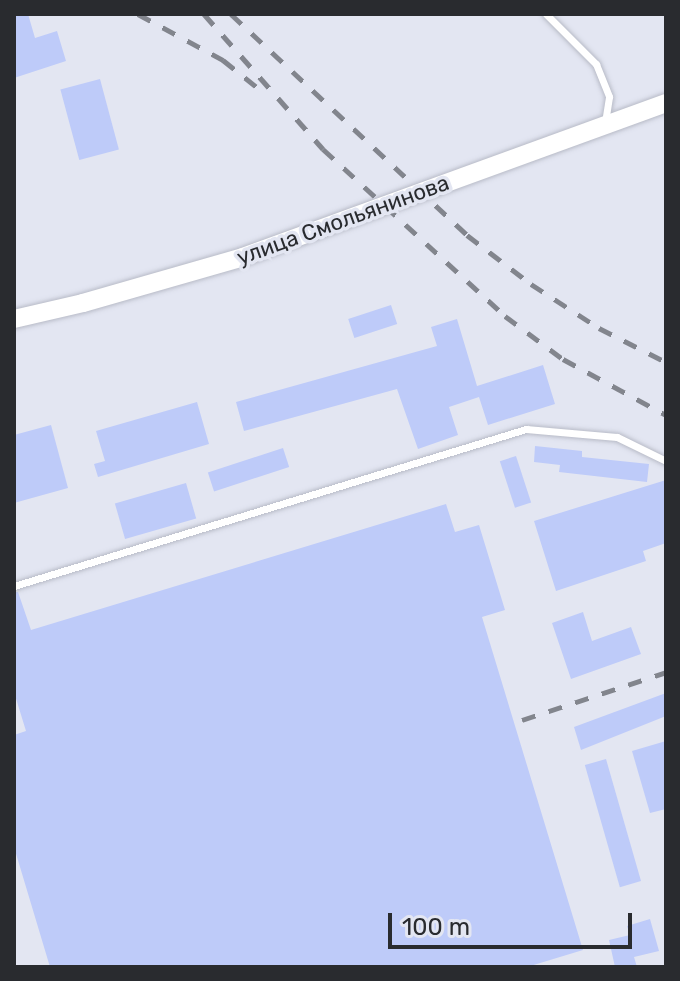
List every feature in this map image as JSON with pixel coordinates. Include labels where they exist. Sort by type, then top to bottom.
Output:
[{"type":"street","name":"улица Смольянинова","points":[[14,319],[83,303],[243,257],[666,103]]},
{"type":"lane","points":[[546,14],[596,64],[609,97],[605,125]]},
{"type":"lane","points":[[14,586],[526,429],[617,437],[666,461]]},
{"type":"building","points":[[14,14],[28,14],[35,38],[57,31],[66,61],[14,78]]},
{"type":"building","points":[[100,79],[119,150],[79,160],[60,90]]},
{"type":"building","points":[[391,305],[397,324],[354,338],[348,319]]},
{"type":"building","points":[[457,319],[477,386],[543,365],[555,404],[488,425],[479,397],[449,407],[458,435],[418,449],[397,389],[244,431],[236,402],[437,346],[431,327]]},
{"type":"building","points":[[197,402],[209,444],[98,477],[94,464],[105,461],[96,431]]},
{"type":"building","points":[[51,425],[68,488],[14,503],[14,435]]},
{"type":"building","points":[[535,446],[582,451],[582,457],[649,464],[647,482],[559,472],[560,465],[534,462]]},
{"type":"building","points":[[283,448],[289,467],[214,491],[208,472]]},
{"type":"building","points":[[516,456],[531,503],[515,508],[500,461]]},
{"type":"building","points":[[666,480],[666,543],[643,551],[646,561],[556,591],[534,521]]},
{"type":"building","points":[[186,483],[196,519],[125,539],[115,503]]},
{"type":"building","points":[[446,504],[455,532],[479,525],[505,610],[482,617],[583,950],[527,967],[50,967],[14,847],[14,735],[26,731],[14,692],[14,592],[18,592],[31,630]]},
{"type":"building","points":[[583,612],[592,641],[631,627],[641,654],[571,679],[552,623]]},
{"type":"building","points":[[666,693],[666,716],[581,750],[574,727]]},
{"type":"building","points":[[666,741],[666,809],[650,813],[632,751]]},
{"type":"building","points":[[606,759],[641,881],[620,887],[585,765]]},
{"type":"building","points":[[650,919],[659,951],[634,957],[637,967],[615,967],[609,940],[630,935],[627,926]]},
{"type":"railway","points":[[138,14],[223,60],[258,88]]},
{"type":"railway","points":[[204,14],[323,149],[505,316],[563,359],[666,415]]},
{"type":"railway","points":[[231,14],[467,235],[531,284],[599,328],[666,362]]},
{"type":"railway","points":[[522,720],[666,672]]}]
